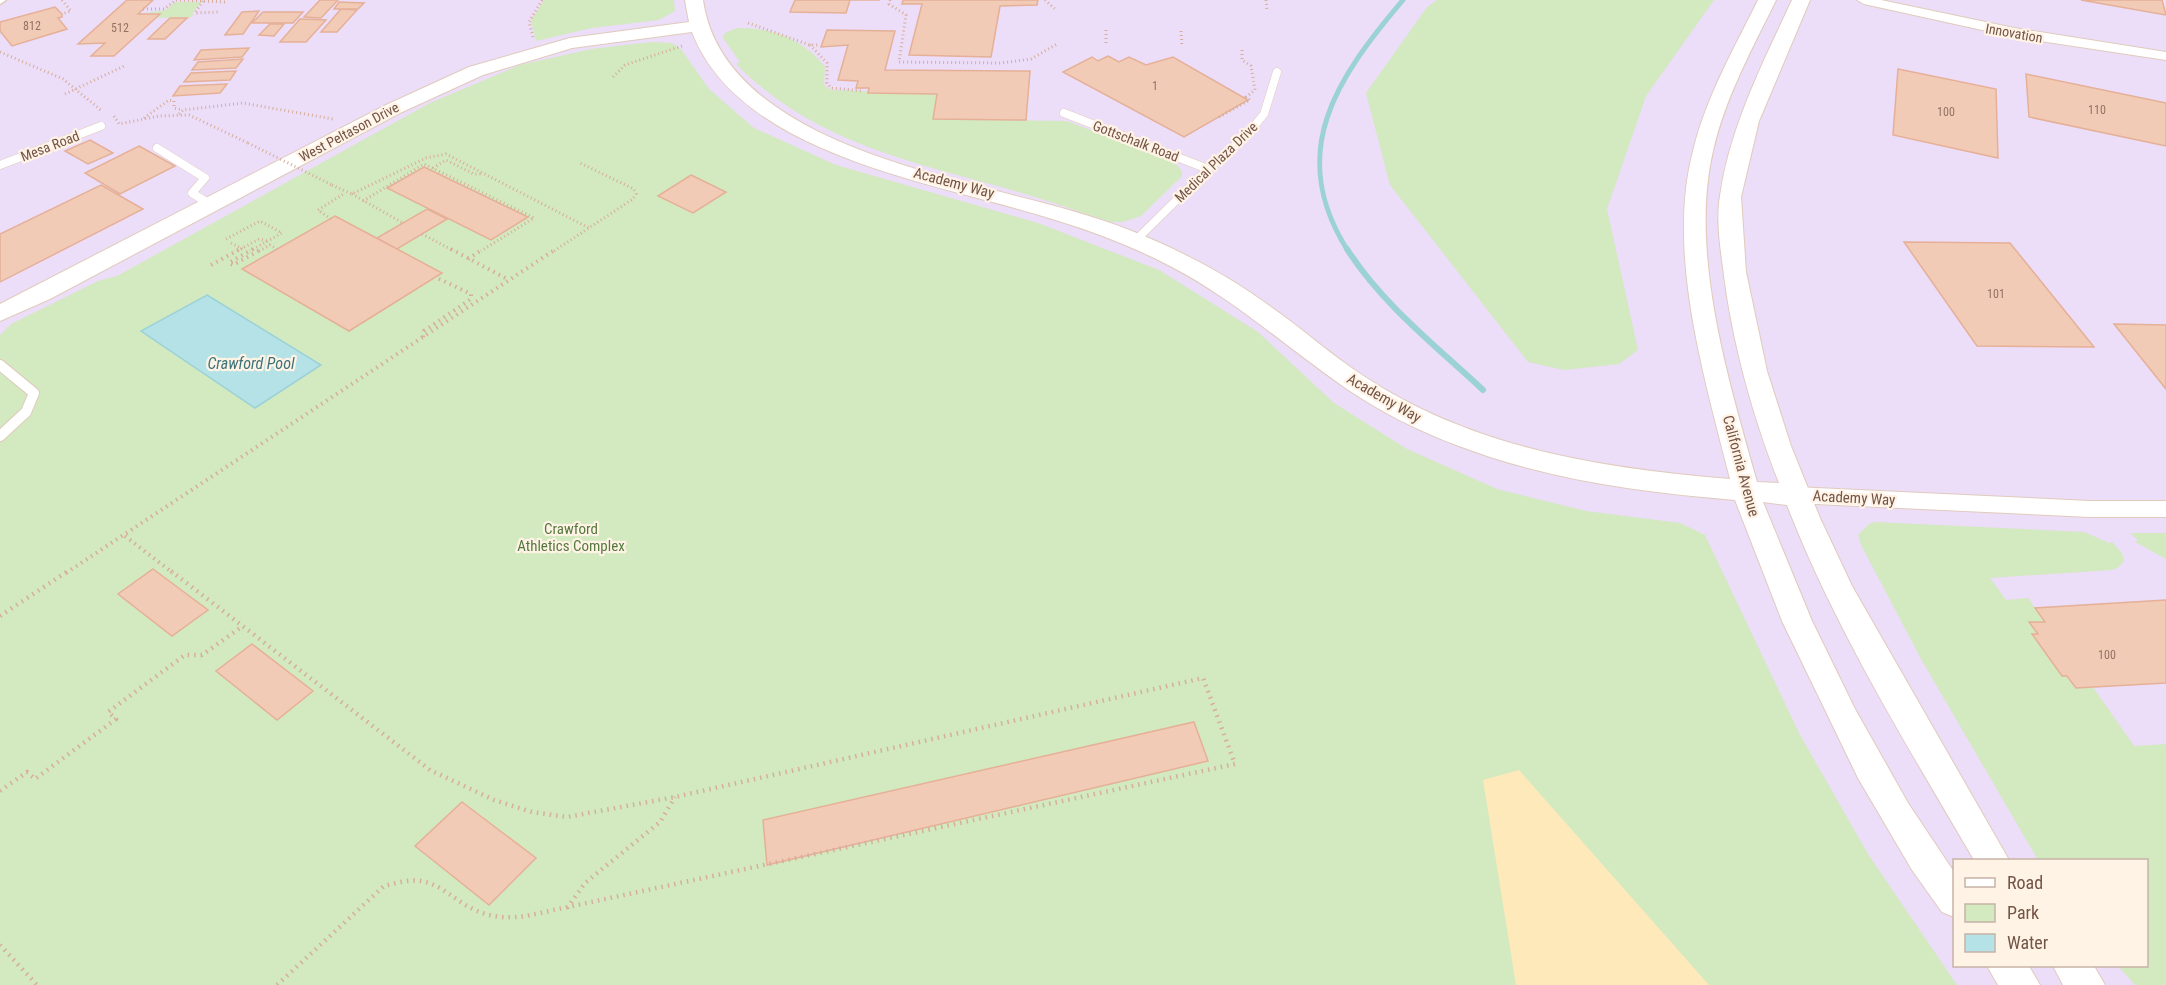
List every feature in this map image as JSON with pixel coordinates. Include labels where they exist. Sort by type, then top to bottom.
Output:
[{"type":"street","points":[[694,0],[697,26]]},
{"type":"street","name":"California Avenue","points":[[1767,0],[1710,121],[1698,175],[1694,240],[1699,290],[1710,345],[1746,490],[1757,524],[1806,637],[1850,729],[1898,817],[1953,899]]},
{"type":"street","points":[[1801,0],[1752,107],[1739,148],[1730,200],[1735,272],[1742,318],[1756,381],[1795,495],[1850,610],[1991,859]]},
{"type":"street","name":"Innovation","points":[[1864,0],[1977,27],[2074,44],[2166,56]]},
{"type":"street","name":"West Peltason Drive","points":[[0,313],[211,206],[393,109],[476,71],[570,43],[697,26]]},
{"type":"street","name":"Academy Way","points":[[697,26],[708,51],[728,76],[770,112],[805,132],[875,160],[1044,208],[1136,240],[1249,303],[1334,368],[1370,392],[1453,435],[1499,451],[1582,472],[1633,480],[1795,495],[2078,509],[2166,509]]},
{"type":"street","points":[[2006,967],[2022,985]]},
{"type":"street","points":[[2072,967],[2087,985]]},
{"type":"lane","name":"Medical Plaza Drive","points":[[1136,240],[1208,169],[1247,135],[1264,114],[1277,72]]},
{"type":"lane","name":"Gottschalk Road","points":[[1064,113],[1208,169]]},
{"type":"lane","name":"Mesa Road","points":[[0,165],[101,126]]},
{"type":"lane","points":[[157,148],[205,178],[192,193],[211,206]]},
{"type":"lane","points":[[0,365],[34,393],[26,412],[0,436]]},
{"type":"path","points":[[62,0],[70,11],[62,14]]},
{"type":"path","points":[[143,9],[164,9],[176,0],[227,2]]},
{"type":"path","points":[[534,43],[529,22],[542,0]]},
{"type":"path","points":[[890,0],[889,4],[906,15],[899,63],[1001,63],[1031,59],[1057,44]]},
{"type":"path","points":[[1045,0],[1055,9]]},
{"type":"path","points":[[1266,0],[1267,11]]},
{"type":"path","points":[[203,1],[195,13],[219,12]]},
{"type":"path","points":[[748,23],[810,45],[819,45]]},
{"type":"path","points":[[1106,30],[1106,46]]},
{"type":"path","points":[[1181,31],[1182,47]]},
{"type":"path","points":[[810,45],[827,63],[827,83],[831,88],[863,91]]},
{"type":"path","points":[[613,77],[625,65],[680,47]]},
{"type":"path","points":[[1219,117],[1251,100],[1246,97],[1255,90],[1251,66],[1242,60],[1242,48]]},
{"type":"path","points":[[0,52],[51,73],[77,89],[105,114],[113,115],[119,124],[144,118],[179,114],[199,117],[346,193],[352,194],[403,223]]},
{"type":"path","points":[[65,94],[124,66]]},
{"type":"path","points":[[144,118],[169,100],[174,101],[174,108],[183,110],[243,103],[342,120]]},
{"type":"path","points":[[179,114],[183,110]]},
{"type":"path","points":[[352,194],[436,154],[453,155],[483,174],[589,228]]},
{"type":"path","points":[[433,168],[447,160],[474,174],[483,174]]},
{"type":"path","points":[[0,616],[125,536],[633,199],[636,194],[634,189],[580,163]]},
{"type":"path","points":[[363,201],[424,164],[534,218],[468,259]]},
{"type":"path","points":[[331,219],[318,210],[346,193]]},
{"type":"path","points":[[226,239],[260,221],[282,233],[229,263],[233,265],[270,244],[277,249]]},
{"type":"path","points":[[422,234],[509,280]]},
{"type":"path","points":[[211,265],[259,239],[267,241]]},
{"type":"path","points":[[231,243],[243,249]]},
{"type":"path","points":[[423,338],[424,331],[471,299],[471,294],[435,277]]},
{"type":"path","points":[[125,536],[430,771],[494,800],[532,812],[567,817],[675,797],[1203,678],[1235,764],[566,909],[501,918],[469,908],[427,880],[404,878],[384,886],[277,985]]},
{"type":"path","points":[[0,792],[27,772],[35,779],[116,719],[108,712],[185,655],[202,654],[243,626]]},
{"type":"path","points":[[566,909],[585,883],[660,822],[675,797]]},
{"type":"path","points":[[0,945],[37,985]]},
{"type":"shaded area","name":"Crawford Athletics Complex","points":[[0,0],[2166,0],[2166,985],[0,985]]},
{"type":"green space","points":[[544,0],[674,0],[675,11],[659,20],[592,28],[536,41],[531,21]]},
{"type":"green space","points":[[1437,0],[1714,0],[1646,96],[1607,209],[1638,350],[1619,364],[1564,370],[1528,362],[1390,185],[1366,93],[1427,7]]},
{"type":"green space","points":[[175,2],[201,2],[192,14],[194,15],[186,20],[188,17],[158,18],[160,13],[143,13],[166,10]]},
{"type":"green space","points":[[737,28],[775,33],[808,49],[825,67],[824,85],[831,90],[937,94],[933,119],[1067,121],[1175,163],[1182,171],[1182,176],[1141,216],[1123,222],[1111,222],[902,159],[831,131],[798,113],[766,91],[736,64],[740,62],[723,38],[725,33]]},
{"type":"green space","name":"Crawford Athletics Complex","points":[[651,42],[672,43],[681,49],[709,89],[754,128],[836,165],[1038,223],[1159,270],[1258,332],[1334,403],[1407,449],[1497,489],[1586,511],[1680,523],[1705,535],[1799,733],[1868,854],[1957,985],[0,985],[0,335],[11,324],[98,281],[117,276],[430,103],[520,65],[591,49]]},
{"type":"green space","points":[[1875,522],[2084,532],[2109,543],[2112,542],[2122,553],[2124,561],[2112,570],[1990,578],[2006,600],[2028,598],[2045,622],[2030,622],[2038,634],[2033,635],[2062,676],[2067,676],[2076,688],[2093,687],[2134,746],[2166,744],[2166,985],[2135,985],[2119,967],[2148,967],[2148,859],[2037,859],[1921,659],[1861,545],[1858,535],[1869,524]]},
{"type":"green space","points":[[2130,533],[2166,533],[2166,559],[2135,542],[2138,540]]},
{"type":"sand","points":[[1519,770],[1709,985],[1516,985],[1483,780]]},
{"type":"water","name":"Crawford Pool","points":[[207,295],[321,365],[255,408],[141,331]]},
{"type":"building","points":[[127,0],[153,0],[138,14],[160,14],[114,56],[91,56],[105,43],[78,44]]},
{"type":"building","points":[[320,0],[338,0],[321,18],[304,17]]},
{"type":"building","points":[[795,0],[850,0],[846,13],[790,12]]},
{"type":"building","points":[[903,0],[1038,0],[1037,5],[1000,6],[991,57],[909,55],[922,4],[902,4]]},
{"type":"building","points":[[2081,0],[2162,0],[2166,15]]},
{"type":"building","points":[[339,2],[364,3],[358,9],[334,9]]},
{"type":"building","points":[[55,7],[62,14],[62,17],[58,18],[67,29],[12,46],[0,31],[0,22]]},
{"type":"building","points":[[341,9],[357,10],[337,32],[321,32]]},
{"type":"building","points":[[259,11],[243,34],[225,35],[242,12]]},
{"type":"building","points":[[263,12],[303,12],[293,23],[252,23]]},
{"type":"building","points":[[170,18],[187,18],[165,39],[148,39]]},
{"type":"building","points":[[300,19],[326,20],[306,42],[280,42]]},
{"type":"building","points":[[270,24],[284,24],[274,36],[259,35]]},
{"type":"building","points":[[827,30],[895,31],[885,70],[1030,71],[1026,120],[933,119],[937,94],[868,93],[869,88],[856,88],[858,81],[838,80],[848,45],[821,47]]},
{"type":"building","points":[[249,48],[242,57],[194,60],[201,50]]},
{"type":"building","points":[[1108,56],[1119,62],[1129,57],[1146,65],[1173,57],[1248,100],[1184,137],[1063,72],[1092,57],[1098,61]]},
{"type":"building","points":[[243,59],[236,68],[192,70],[198,62]]},
{"type":"building","points":[[1898,69],[1996,89],[1998,158],[1893,135]]},
{"type":"building","points":[[236,71],[230,80],[184,82],[191,73]]},
{"type":"building","points":[[2026,74],[2166,103],[2166,146],[2029,117]]},
{"type":"building","points":[[227,84],[220,93],[173,96],[180,86]]},
{"type":"building","points":[[90,140],[113,153],[88,164],[65,151]]},
{"type":"building","points":[[139,146],[175,166],[120,194],[85,173]]},
{"type":"building","points":[[424,167],[528,217],[491,240],[387,188]]},
{"type":"building","points":[[691,175],[726,192],[693,213],[658,196]]},
{"type":"building","points":[[101,185],[143,209],[0,282],[0,234]]},
{"type":"building","points":[[427,209],[447,219],[397,249],[377,238]]},
{"type":"building","points":[[335,216],[442,273],[349,331],[242,269]]},
{"type":"building","points":[[1904,242],[2010,243],[2094,347],[1977,346]]},
{"type":"building","points":[[2114,324],[2166,325],[2166,389]]},
{"type":"building","points":[[153,569],[208,610],[172,636],[118,594]]},
{"type":"building","points":[[2166,600],[2166,683],[2076,688],[2067,676],[2062,676],[2032,634],[2038,634],[2029,622],[2045,622],[2035,608]]},
{"type":"building","points":[[252,644],[313,691],[277,720],[216,671]]},
{"type":"building","points":[[1194,722],[1208,761],[767,865],[763,820]]},
{"type":"building","points":[[462,802],[536,858],[489,905],[415,846]]},
{"type":"waterway","points":[[1347,249],[1330,215],[1321,181],[1320,149],[1327,118],[1340,88],[1358,58],[1403,0]]},
{"type":"waterway","points":[[1347,249],[1376,288],[1393,306],[1483,390]]}]
